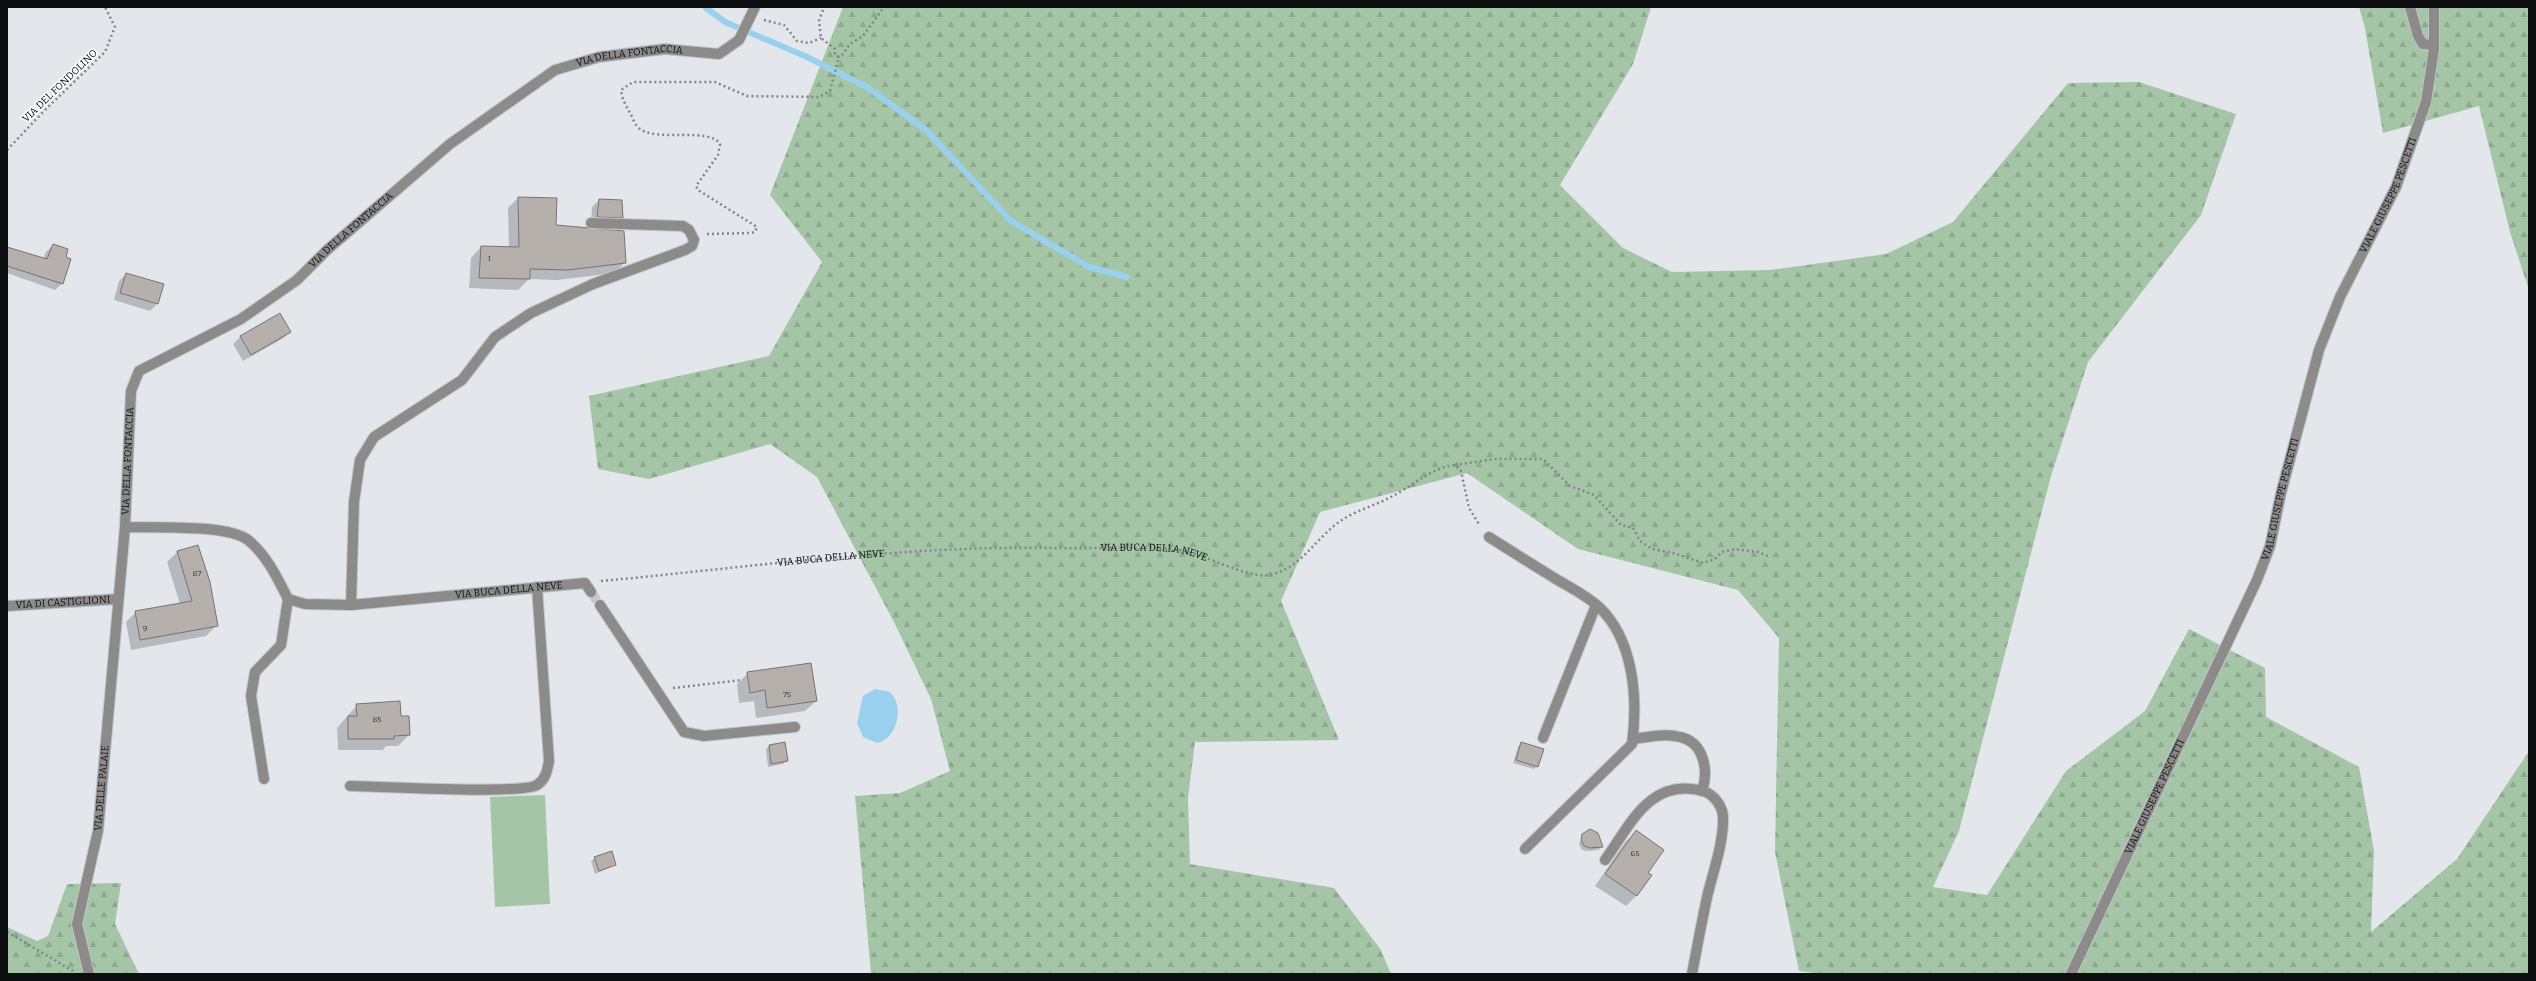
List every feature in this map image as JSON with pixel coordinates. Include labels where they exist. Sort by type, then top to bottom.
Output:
[{"type":"street","name":"VIA DELLA FONTACCIA","points":[[118,599],[124,527],[131,391],[139,371],[241,319],[297,280],[327,250],[450,144],[555,70],[599,57],[665,49],[719,54],[738,40],[755,7]]},
{"type":"street","points":[[2410,7],[2418,36],[2423,44],[2434,45]]},
{"type":"street","name":"VIALE GIUSEPPE PESCETTI","points":[[2071,974],[2259,573],[2270,546],[2281,493],[2319,350],[2340,297],[2396,187],[2426,102],[2434,45],[2434,7]]},
{"type":"street","points":[[351,605],[354,502],[360,460],[374,436],[462,380],[495,337],[531,313],[593,284],[685,250],[692,246],[694,240],[692,235],[683,226],[590,223]]},
{"type":"street","points":[[124,527],[231,532],[248,540],[261,554],[288,599],[281,645],[261,663],[255,672],[252,683],[251,696],[264,778]]},
{"type":"street","points":[[1489,537],[1583,594],[1596,605],[1617,629],[1626,651],[1632,680],[1633,739],[1628,751],[1525,849]]},
{"type":"street","points":[[584,583],[591,592]]},
{"type":"street","name":"VIA BUCA DELLA NEVE","points":[[288,599],[305,604],[351,605],[584,583]]},
{"type":"street","points":[[350,786],[501,789],[535,786],[543,780],[549,761],[537,587]]},
{"type":"street","name":"VIA DI CASTIGLIONI","points":[[7,606],[118,599]]},
{"type":"street","name":"VIA DELLE PALAIE","points":[[88,974],[77,924],[98,831],[118,599]]},
{"type":"street","points":[[600,605],[684,732],[704,736],[796,727]]},
{"type":"street","points":[[1543,738],[1596,605]]},
{"type":"street","points":[[1633,739],[1661,736],[1680,737],[1689,741],[1702,755],[1705,764],[1702,791]]},
{"type":"street","points":[[1605,860],[1645,804],[1653,798],[1670,790],[1689,788],[1702,791],[1712,796],[1719,805],[1723,814],[1722,825],[1692,969]]},
{"type":"path","name":"VIA DEL FONDOLINO","points":[[7,150],[44,111],[105,52],[115,27],[105,7]]},
{"type":"path","points":[[692,235],[751,233],[757,230],[755,224],[698,190],[696,186],[718,156],[720,144],[712,138],[660,135],[643,131],[638,128],[624,103],[621,90],[633,82],[715,82],[747,96],[819,97],[830,91],[839,57],[837,57],[835,49],[821,38],[819,21],[824,7]]},
{"type":"path","points":[[837,57],[842,55],[850,44],[863,36],[884,7]]},
{"type":"path","points":[[748,23],[763,20],[784,25],[797,41],[809,43],[821,38]]},
{"type":"path","name":"VIA BUCA DELLA NEVE","points":[[584,583],[911,552],[1021,548],[1175,550],[1216,560],[1238,570],[1265,575],[1279,573],[1300,560],[1340,521],[1392,496],[1441,468],[1495,459],[1543,459],[1570,486],[1594,495],[1621,525],[1633,528],[1640,541],[1652,549],[1672,553],[1703,563],[1715,559],[1722,552],[1735,549],[1758,552],[1770,557]]},
{"type":"path","points":[[1455,465],[1461,471],[1469,508],[1489,537]]},
{"type":"path","points":[[656,690],[742,680]]},
{"type":"path","points":[[7,932],[78,974]]},
{"type":"green space","points":[[843,7],[1651,7],[1633,64],[1560,185],[1623,248],[1672,272],[1770,270],[1886,254],[1953,222],[2068,83],[2139,82],[2236,114],[2201,215],[2088,362],[2051,476],[1959,831],[1933,887],[1987,895],[2066,771],[2145,711],[2189,629],[2265,668],[2266,717],[2359,767],[2374,851],[2371,932],[2457,859],[2529,751],[2529,974],[1821,974],[1799,971],[1775,852],[1779,638],[1738,590],[1578,549],[1467,473],[1320,512],[1281,601],[1339,740],[1195,742],[1188,798],[1190,864],[1334,888],[1381,950],[1391,974],[871,974],[855,796],[900,793],[950,771],[931,699],[895,624],[817,477],[770,444],[649,479],[598,469],[589,396],[769,356],[822,262],[770,195]]},
{"type":"green space","points":[[2359,7],[2529,7],[2529,290],[2510,232],[2479,106],[2383,133],[2365,28]]},
{"type":"green space","points":[[545,795],[550,904],[495,907],[490,797]]},
{"type":"green space","points":[[121,883],[115,924],[139,974],[7,974],[7,927],[37,941],[48,936],[67,884]]},
{"type":"water","points":[[875,689],[890,692],[895,698],[898,713],[897,721],[890,735],[877,743],[863,737],[857,723],[863,696]]},
{"type":"building","points":[[518,197],[557,198],[556,225],[624,231],[626,263],[568,270],[530,269],[530,279],[479,278],[481,246],[519,247]]},
{"type":"building","points":[[599,199],[622,200],[623,218],[597,217]]},
{"type":"building","points":[[53,244],[68,249],[66,257],[71,259],[63,284],[7,266],[7,247],[47,259]]},
{"type":"building","points":[[126,273],[164,284],[158,304],[120,293]]},
{"type":"building","points":[[280,313],[291,332],[251,355],[240,336]]},
{"type":"building","points":[[198,545],[210,582],[218,626],[140,640],[135,611],[192,601],[177,551]]},
{"type":"building","points":[[811,663],[817,701],[767,708],[765,690],[750,693],[747,672]]},
{"type":"building","points":[[400,701],[401,716],[409,716],[410,735],[394,736],[394,739],[348,739],[348,716],[357,716],[356,704]]},
{"type":"building","points":[[785,742],[788,761],[771,764],[769,745]]},
{"type":"building","points":[[1521,742],[1544,749],[1538,767],[1516,760]]},
{"type":"building","points":[[1590,829],[1598,833],[1603,847],[1590,848],[1584,846],[1581,840],[1582,834]]},
{"type":"building","points":[[1636,830],[1664,850],[1648,873],[1652,875],[1637,896],[1605,874]]},
{"type":"building","points":[[612,851],[616,865],[599,871],[594,857]]},
{"type":"waterway","points":[[705,7],[725,22],[807,57],[867,87],[926,130],[1011,221],[1089,267],[1127,277]]},
{"type":"tunnel","points":[[591,592],[600,605]]}]
